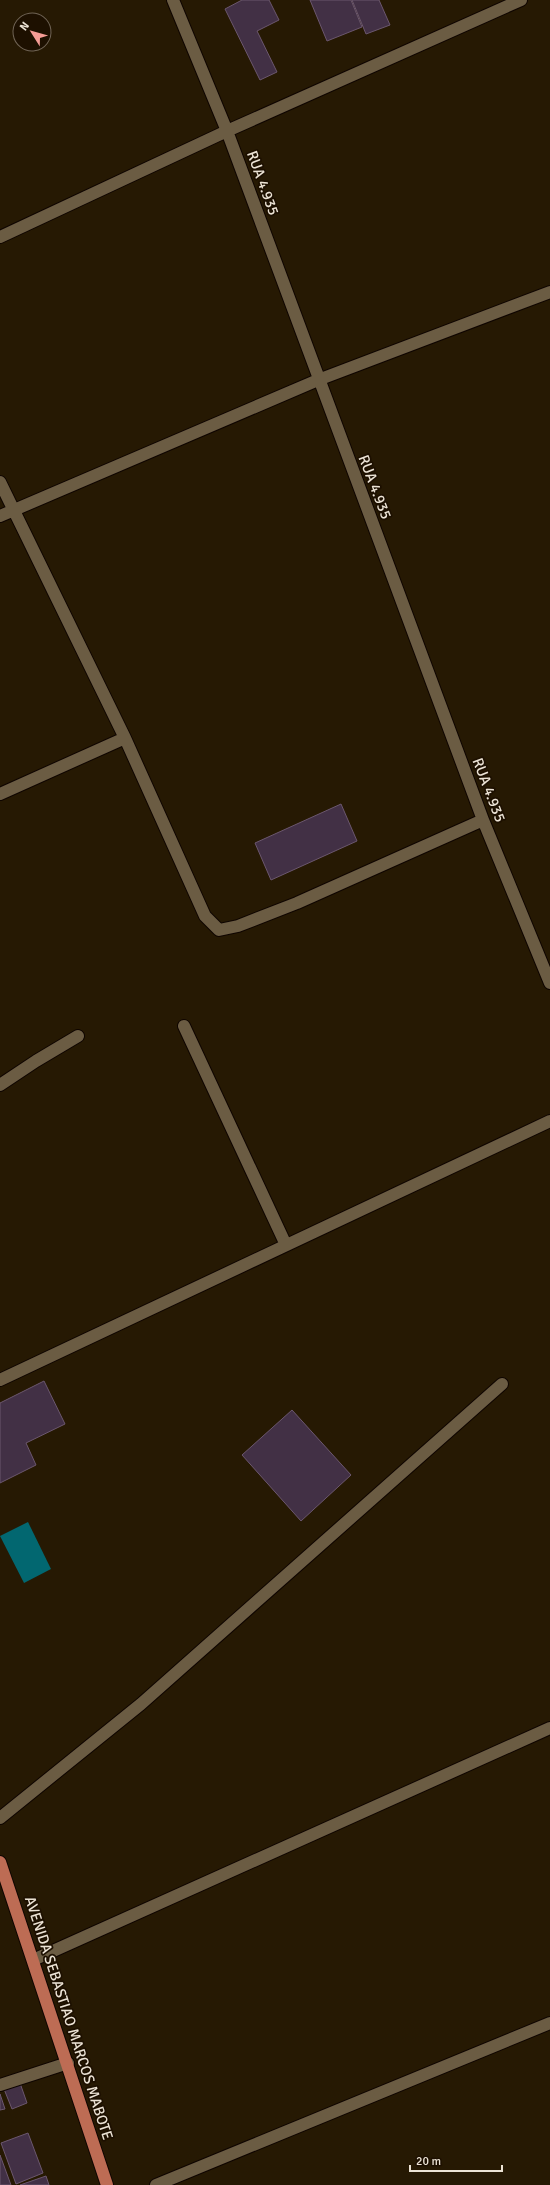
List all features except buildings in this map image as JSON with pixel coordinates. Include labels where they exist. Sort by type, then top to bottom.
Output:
[{"type":"main road","name":"AVENIDA SEBASTIAO MARCOS MABOTE","points":[[0,1862],[68,2063],[107,2185]]},
{"type":"street","name":"RUA 4.935","points":[[173,0],[227,131],[318,380],[483,820],[550,983]]},
{"type":"street","points":[[0,237],[227,131],[521,0]]},
{"type":"street","points":[[0,516],[318,380],[550,292]]},
{"type":"street","points":[[0,482],[12,511],[125,738],[205,916],[219,930],[238,926],[297,903],[483,820]]},
{"type":"street","points":[[0,794],[125,738]]},
{"type":"street","points":[[184,1026],[286,1245]]},
{"type":"street","points":[[0,1085],[78,1036]]},
{"type":"street","points":[[0,1380],[550,1121]]},
{"type":"street","points":[[0,1818],[141,1704],[502,1384]]},
{"type":"street","points":[[33,1960],[550,1728]]},
{"type":"street","points":[[156,2185],[550,2023]]},
{"type":"street","points":[[0,2085],[68,2063]]},
{"type":"water","points":[[28,1522],[51,1569],[24,1583],[0,1536]]}]
